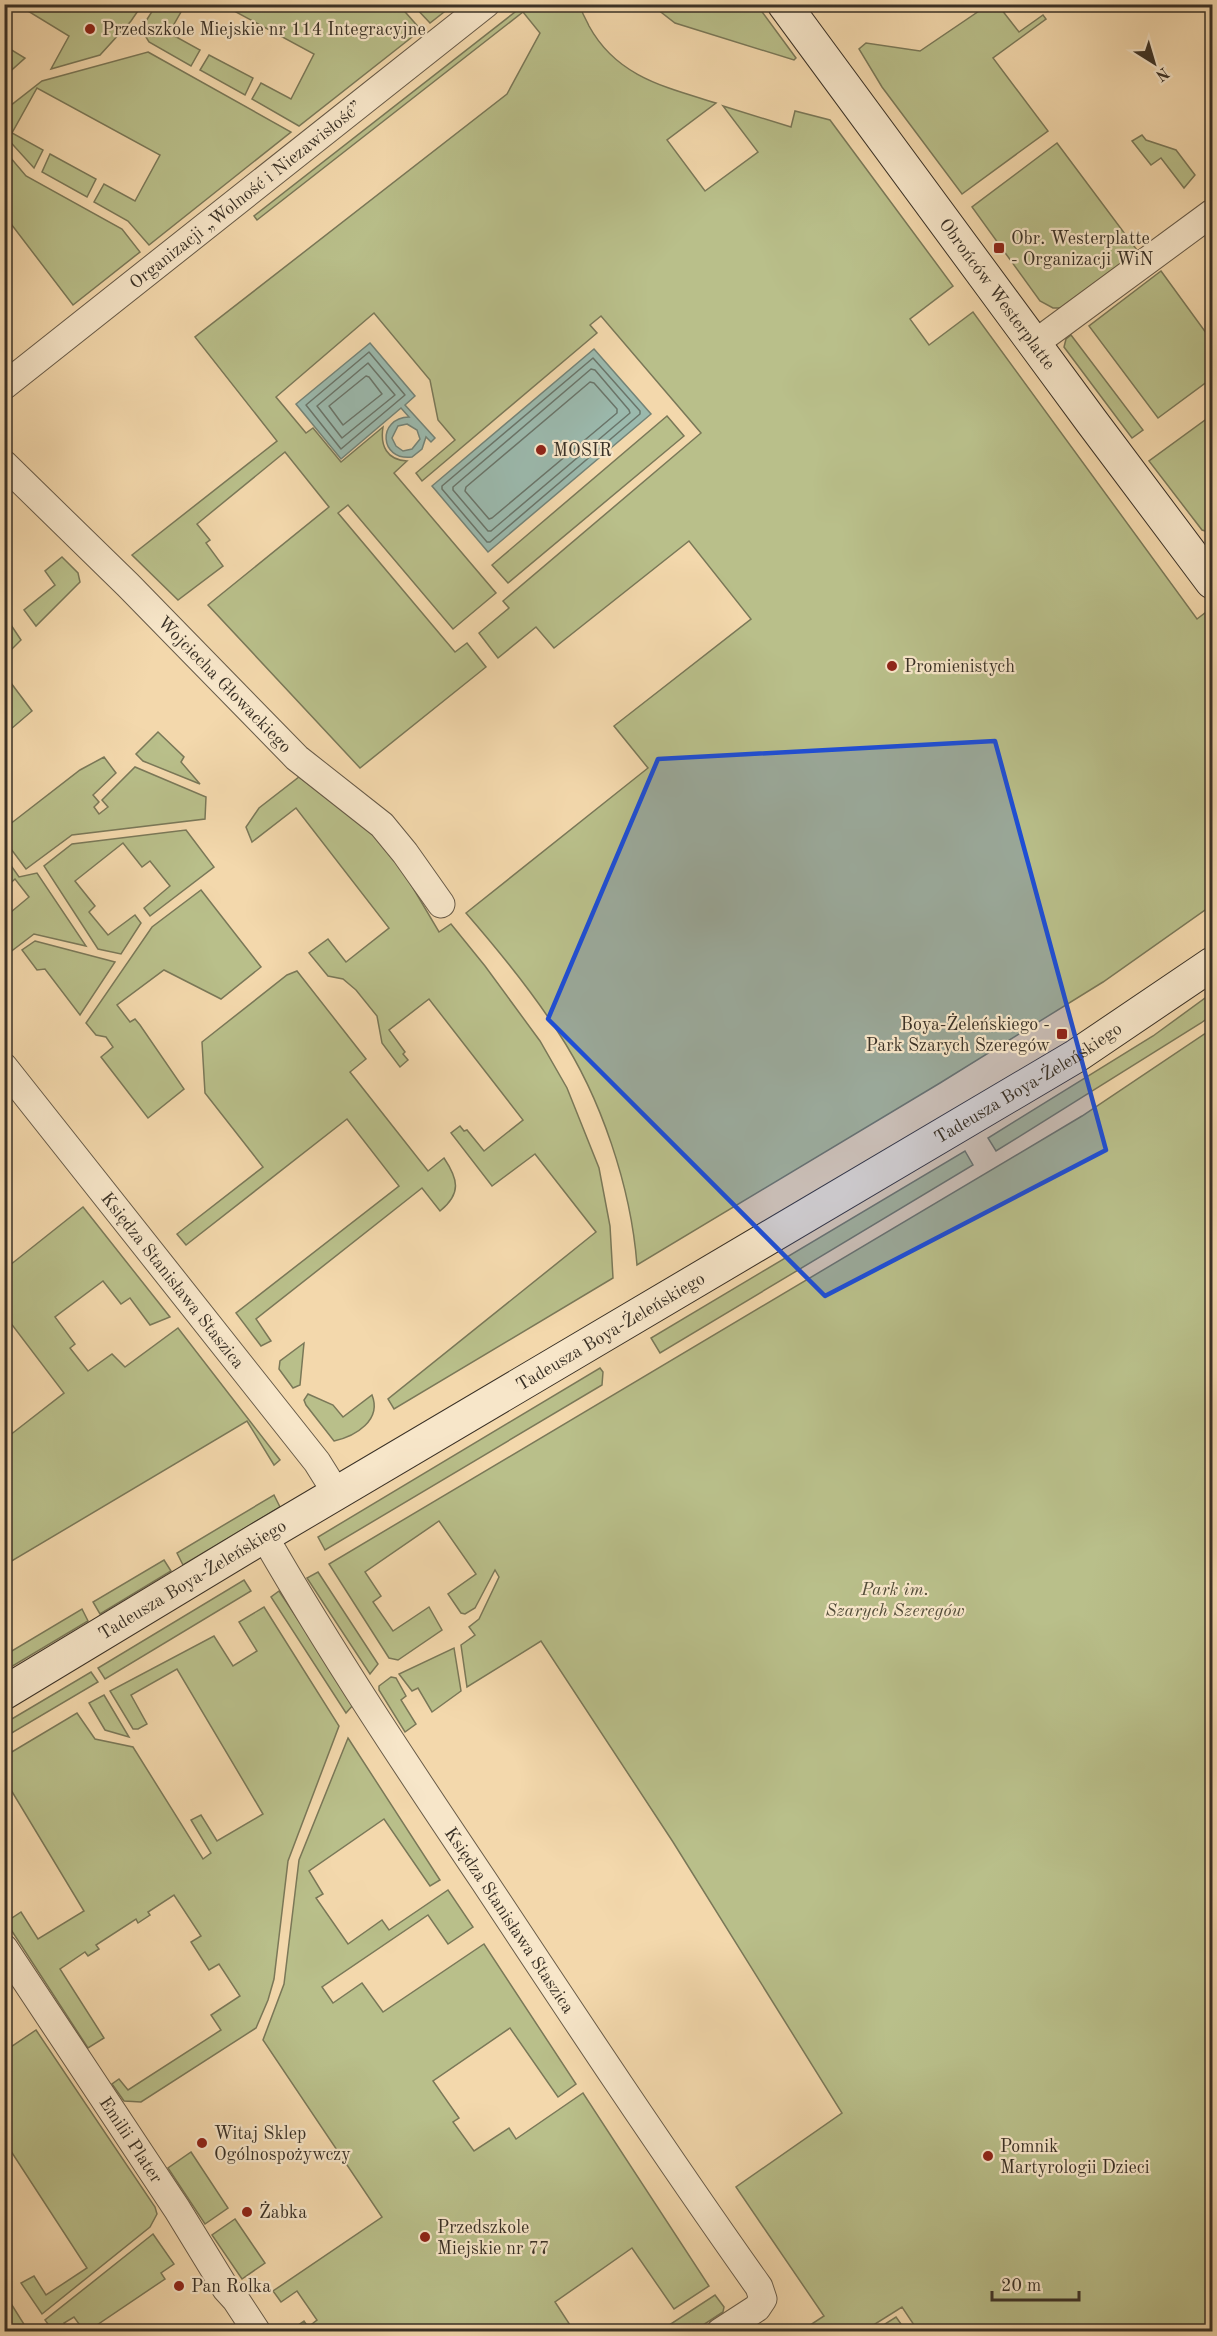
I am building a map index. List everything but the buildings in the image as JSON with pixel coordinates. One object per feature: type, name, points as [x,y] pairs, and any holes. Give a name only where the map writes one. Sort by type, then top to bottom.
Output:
[{"type":"street","name":"Organizacji „Wolność i Niezawisłość”","points":[[4,386],[486,4]]},
{"type":"street","name":"Obrońców Westerplatte","points":[[784,4],[1212,582]]},
{"type":"street","points":[[1034,344],[1212,213]]},
{"type":"street","name":"Wojciecha Głowackiego","points":[[4,464],[128,585],[297,758],[382,825],[441,904]]},
{"type":"street","name":"Tadeusza Boya-Żeleńskiego","points":[[4,1693],[264,1536],[1076,1056],[1212,964]]},
{"type":"street","name":"Księdza Stanisława Staszica","points":[[4,1067],[317,1462],[337,1494]]},
{"type":"street","name":"Księdza Stanisława Staszica","points":[[264,1536],[287,1577],[434,1807],[611,2073],[759,2287],[763,2299],[757,2308],[720,2331]]},
{"type":"street","name":"Emilii Plater","points":[[4,1948],[177,2209],[226,2289],[257,2331]]},
{"type":"highlighted area","points":[[995,741],[1106,1150],[825,1296],[548,1019],[658,759]]},
{"type":"green space","name":"Przedszkole Miejskie nr 114 Integracyjne","points":[[142,4],[131,21],[100,55],[51,69],[69,36],[18,5]]},
{"type":"green space","points":[[156,5],[185,5],[169,33],[200,50],[191,66],[149,42],[141,29]]},
{"type":"green space","points":[[223,5],[399,5],[421,30],[299,126],[252,99],[261,83],[291,99],[314,54]]},
{"type":"green space","points":[[413,5],[453,5],[430,23]]},
{"type":"green space","points":[[524,5],[580,5],[582,13],[600,43],[628,69],[661,85],[716,103],[667,140],[705,191],[758,152],[723,106],[791,127],[795,111],[830,120],[953,286],[910,319],[929,345],[973,312],[1197,619],[1210,609],[1212,612],[1212,905],[1103,982],[637,1265],[634,1235],[621,1174],[588,1085],[558,1032],[537,1001],[466,913],[648,768],[614,726],[751,619],[689,541],[554,648],[536,627],[498,658],[479,633],[509,608],[503,601],[701,433],[601,316],[590,325],[597,333],[422,481],[416,473],[455,440],[438,420],[430,380],[374,313],[276,397],[306,433],[313,428],[341,462],[383,427],[382,434],[386,451],[394,458],[407,461],[394,473],[496,593],[453,629],[348,505],[338,513],[455,652],[467,643],[486,667],[360,768],[208,605],[329,507],[285,452],[197,524],[210,540],[206,543],[223,566],[178,600],[132,555],[277,441],[195,337],[507,94],[540,33],[523,12],[257,220],[254,216]]},
{"type":"green space","points":[[655,5],[757,5],[796,58],[794,60],[675,23]]},
{"type":"green space","points":[[988,5],[998,5],[1019,32],[1043,15],[1046,19],[993,58],[1048,131],[962,194],[882,87],[859,49],[866,43],[920,51]]},
{"type":"green space","points":[[5,46],[25,58],[5,76]]},
{"type":"green space","points":[[148,52],[291,132],[149,245],[128,221],[94,202],[104,184],[135,201],[160,155],[37,88],[12,133],[43,150],[34,168],[4,135],[5,110],[42,81]]},
{"type":"green space","points":[[209,55],[253,78],[245,95],[200,70]]},
{"type":"green space","points":[[1142,135],[1146,140],[1176,150],[1195,175],[1184,188],[1161,158],[1151,165],[1132,141]]},
{"type":"green space","points":[[1057,143],[1140,254],[1065,308],[1053,308],[1040,301],[972,207]]},
{"type":"green space","points":[[4,150],[26,176],[122,229],[140,252],[73,305],[5,216]]},
{"type":"green space","points":[[50,154],[96,179],[87,197],[42,172]]},
{"type":"green space","points":[[1161,271],[1212,341],[1212,378],[1158,418],[1089,326]]},
{"type":"green space","points":[[1071,335],[1143,430],[1132,438],[1064,347],[1066,339]]},
{"type":"green space","points":[[1212,415],[1212,533],[1202,530],[1149,461]]},
{"type":"green space","points":[[667,416],[684,436],[508,583],[492,565]]},
{"type":"green space","points":[[62,557],[78,573],[80,582],[36,626],[24,610],[55,585],[45,571]]},
{"type":"green space","points":[[9,622],[21,640],[5,656],[5,625]]},
{"type":"green space","points":[[5,675],[32,711],[11,729],[8,725],[5,727]]},
{"type":"green space","points":[[158,732],[184,757],[181,762],[200,784],[143,761],[136,754]]},
{"type":"green space","points":[[104,757],[116,773],[93,795],[99,802],[94,807],[99,814],[108,807],[102,800],[135,767],[206,797],[205,819],[72,835],[26,869],[5,841],[5,828],[80,770]]},
{"type":"green space","points":[[299,777],[390,849],[439,932],[451,924],[540,1041],[567,1088],[599,1168],[610,1226],[613,1278],[394,1409],[388,1399],[596,1232],[535,1154],[492,1186],[451,1133],[460,1126],[464,1131],[467,1130],[484,1151],[523,1120],[429,999],[389,1030],[408,1060],[400,1067],[382,1043],[377,1016],[356,990],[343,979],[328,976],[309,953],[328,939],[346,962],[389,928],[296,808],[252,842],[246,827],[259,808]]},
{"type":"green space","points":[[186,830],[214,867],[150,916],[144,908],[170,886],[150,861],[142,867],[123,843],[75,881],[95,906],[89,912],[108,935],[135,915],[141,923],[121,954],[98,949],[44,866],[72,844]]},
{"type":"green space","points":[[5,857],[19,877],[37,873],[86,946],[34,934],[5,956],[5,917],[29,897],[15,879],[5,888]]},
{"type":"green space","points":[[201,890],[261,967],[221,999],[164,970],[117,1005],[130,1022],[135,1019],[140,1025],[184,1089],[148,1118],[101,1057],[113,1047],[106,1037],[96,1035],[86,1023],[152,927]]},
{"type":"green space","points":[[35,941],[115,962],[80,1015],[45,969],[37,970],[22,950]]},
{"type":"green space","points":[[297,971],[366,1059],[350,1072],[428,1171],[444,1158],[455,1179],[456,1186],[452,1198],[440,1211],[422,1188],[256,1319],[271,1341],[261,1346],[236,1313],[399,1186],[347,1119],[186,1245],[177,1234],[263,1167],[205,1093],[202,1042],[287,975]]},
{"type":"green space","points":[[1212,993],[1212,1015],[996,1151],[988,1138],[1153,1036]]},
{"type":"green space","name":"Park im. Szarych Szeregów","points":[[1212,1029],[1212,2331],[918,2331],[902,2307],[864,2331],[801,2331],[824,2316],[736,2187],[842,2113],[673,1842],[541,1641],[467,1687],[461,1645],[475,1635],[469,1627],[479,1619],[499,1577],[495,1570],[475,1608],[465,1614],[461,1613],[448,1594],[476,1574],[439,1521],[365,1572],[381,1596],[373,1602],[393,1631],[429,1607],[442,1630],[398,1660],[389,1658],[329,1564],[1082,1116]]},
{"type":"green space","points":[[965,1151],[973,1165],[660,1353],[651,1338]]},
{"type":"green space","points":[[83,1207],[170,1317],[150,1325],[130,1298],[121,1304],[103,1281],[55,1317],[75,1344],[70,1348],[88,1371],[112,1354],[125,1367],[178,1328],[280,1460],[274,1465],[247,1421],[5,1565],[5,1439],[64,1393],[10,1322],[5,1326],[5,1269]]},
{"type":"green space","points":[[304,1343],[300,1385],[293,1388],[279,1369],[280,1361]]},
{"type":"green space","points":[[600,1368],[603,1372],[602,1385],[325,1550],[318,1537]]},
{"type":"green space","points":[[308,1394],[333,1405],[343,1417],[372,1395],[373,1412],[365,1426],[351,1435],[334,1441],[306,1405],[304,1400]]},
{"type":"green space","points":[[274,1495],[280,1507],[183,1565],[177,1553]]},
{"type":"green space","points":[[164,1560],[171,1571],[100,1614],[93,1602]]},
{"type":"green space","points":[[318,1572],[378,1664],[370,1674],[307,1578]]},
{"type":"green space","points":[[244,1580],[251,1591],[105,1679],[98,1668]]},
{"type":"green space","points":[[279,1591],[354,1704],[346,1713],[271,1597]]},
{"type":"green space","points":[[264,1607],[339,1726],[288,1861],[274,1979],[256,2028],[141,2102],[124,2101],[112,2084],[119,2079],[128,2090],[221,2030],[211,2015],[240,1996],[219,1964],[209,1970],[191,1942],[201,1936],[174,1895],[148,1912],[150,1915],[138,1923],[136,1919],[96,1945],[99,1949],[88,1956],[85,1952],[60,1969],[104,2038],[88,2048],[6,1922],[21,1912],[38,1939],[84,1911],[5,1780],[5,1756],[77,1713],[95,1739],[133,1747],[203,1859],[211,1853],[191,1820],[201,1815],[217,1841],[263,1814],[177,1669],[131,1695],[147,1724],[138,1729],[133,1729],[110,1691],[214,1636],[233,1666],[257,1651],[239,1622]]},
{"type":"green space","points":[[82,1609],[88,1621],[11,1667],[5,1655]]},
{"type":"green space","points":[[454,1648],[461,1691],[432,1712],[418,1688],[412,1691],[399,1674]]},
{"type":"green space","points":[[91,1672],[98,1682],[5,1737],[5,1723]]},
{"type":"green space","points":[[391,1677],[396,1678],[406,1696],[401,1700],[416,1724],[405,1732],[379,1690],[379,1686]]},
{"type":"green space","points":[[104,1695],[129,1737],[105,1730],[89,1703]]},
{"type":"green space","points":[[348,1738],[440,1880],[430,1886],[384,1819],[309,1871],[323,1894],[316,1898],[348,1944],[382,1920],[389,1930],[448,1890],[473,1927],[448,1944],[428,1915],[322,1987],[333,2003],[362,1983],[383,2012],[484,1944],[576,2084],[558,2097],[510,2028],[433,2081],[459,2118],[453,2122],[474,2151],[509,2128],[516,2139],[583,2093],[709,2286],[674,2309],[632,2248],[555,2302],[570,2325],[565,2328],[567,2331],[296,2331],[297,2326],[304,2321],[308,2327],[317,2320],[297,2291],[281,2302],[273,2291],[382,2217],[263,2040],[284,1984],[299,1860]]},
{"type":"green space","points":[[36,2030],[155,2207],[157,2214],[150,2227],[42,2314],[21,2283],[34,2276],[46,2295],[87,2268],[5,2142],[5,2051]]},
{"type":"green space","points":[[191,2152],[228,2208],[205,2224],[168,2168]]},
{"type":"green space","points":[[235,2219],[265,2263],[242,2279],[212,2235]]},
{"type":"green space","points":[[153,2234],[174,2264],[161,2273],[165,2279],[88,2331],[84,2331],[74,2317],[64,2323],[68,2330],[53,2331],[45,2320]]},
{"type":"green space","points":[[5,2294],[27,2329],[26,2331],[5,2331]]},
{"type":"green space","points":[[715,2295],[724,2307],[723,2312],[694,2331],[660,2331]]},
{"type":"green space","points":[[896,2317],[906,2331],[874,2331]]},
{"type":"water","points":[[370,343],[415,396],[405,405],[435,438],[431,442],[426,437],[422,449],[412,457],[393,453],[386,439],[387,431],[391,424],[409,417],[401,408],[341,459],[296,404]],"holes":[[[407,424],[417,430],[420,439],[412,449],[403,451],[396,446],[392,438],[398,426]]]},
{"type":"water","name":"MOSIR","points":[[594,349],[651,414],[488,552],[432,486]]},
{"type":"place","name":"Przedszkole Miejskie nr 114 Integracyjne","points":[[90,29]]},
{"type":"place","name":"Obr. Westerplatte - Organizacji WiN","points":[[999,248]]},
{"type":"place","name":"MOSIR","points":[[541,450]]},
{"type":"place","name":"Promienistych","points":[[892,666]]},
{"type":"place","name":"Boya-Żeleńskiego - Park Szarych Szeregów","points":[[1062,1034]]},
{"type":"place","name":"Witaj Sklep Ogólnospożywczy","points":[[202,2143]]},
{"type":"place","name":"Pomnik Martyrologii Dzieci","points":[[988,2156]]},
{"type":"place","name":"Żabka","points":[[247,2212]]},
{"type":"place","name":"Przedszkole Miejskie nr 77","points":[[425,2237]]},
{"type":"place","name":"Pan Rolka","points":[[179,2286]]}]
